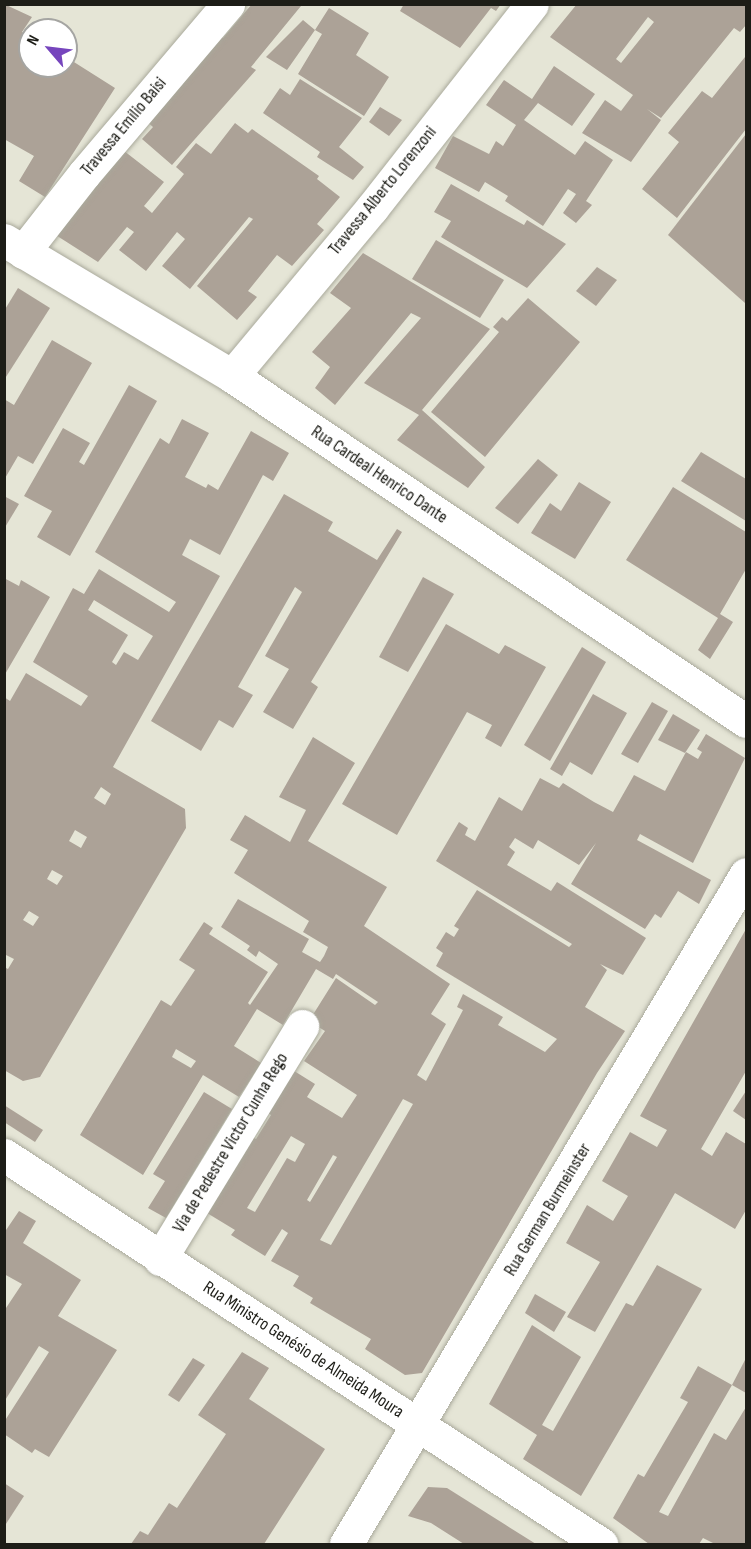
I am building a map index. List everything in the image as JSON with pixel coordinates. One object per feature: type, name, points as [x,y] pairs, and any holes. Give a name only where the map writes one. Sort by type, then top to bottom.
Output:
[{"type":"street","name":"Travessa Emílio Baisi","points":[[14,246],[84,174],[228,4]]},
{"type":"street","name":"Travessa Alberto Lorenzoni","points":[[232,376],[372,208],[532,4]]},
{"type":"street","name":"Rua Cardeal Henrico Dante","points":[[14,246],[232,376],[747,721]]},
{"type":"street","name":"Rua German Burmeinster","points":[[346,1545],[420,1425],[747,874]]},
{"type":"street","name":"Via de Pedestre Victor Cunha Rego","points":[[160,1259],[302,1026]]},
{"type":"street","name":"Rua Ministro Genésio de Almeida Moura","points":[[7,1162],[420,1425],[601,1545]]},
{"type":"building","points":[[4,4],[32,17],[18,18],[18,78],[78,78],[78,65],[115,88],[45,197],[19,181],[34,156],[4,139]]},
{"type":"building","points":[[252,4],[301,6],[251,67],[256,70],[172,165],[142,139],[153,127],[143,118],[214,31],[223,38]]},
{"type":"building","points":[[404,4],[501,4],[496,11],[491,8],[460,48],[400,11]]},
{"type":"building","points":[[577,4],[746,4],[746,25],[740,32],[734,28],[661,118],[647,109],[661,120],[631,162],[582,133],[605,100],[621,111],[633,95],[550,37]],"holes":[[[648,17],[654,22],[621,63],[616,59]]]},
{"type":"building","points":[[329,8],[369,33],[356,55],[389,77],[364,116],[298,74],[322,34],[315,30]]},
{"type":"building","points":[[303,20],[315,30],[287,70],[266,57]]},
{"type":"building","points":[[745,57],[746,129],[677,218],[642,189],[679,142],[668,133],[702,91],[712,98]]},
{"type":"building","points":[[554,66],[595,94],[572,126],[538,103],[524,120],[575,155],[585,141],[613,160],[586,201],[592,205],[576,223],[563,213],[576,194],[568,189],[543,226],[505,201],[508,196],[485,182],[479,192],[435,168],[453,136],[489,154],[496,141],[503,146],[516,125],[486,105],[504,80],[532,99]]},
{"type":"building","points":[[300,79],[362,118],[339,147],[364,167],[353,180],[317,157],[320,152],[263,113],[280,88],[290,95]]},
{"type":"building","points":[[380,107],[402,120],[389,136],[369,122]]},
{"type":"building","points":[[235,123],[248,133],[252,129],[319,176],[317,179],[340,197],[317,224],[324,230],[292,266],[277,255],[248,291],[257,297],[237,320],[197,286],[253,219],[249,217],[190,289],[162,266],[185,239],[177,232],[146,271],[119,250],[134,232],[127,227],[98,262],[51,232],[119,147],[164,182],[144,206],[152,213],[184,174],[176,167],[196,143],[211,154]]},
{"type":"building","points":[[746,134],[746,301],[745,303],[668,235]]},
{"type":"building","points":[[451,184],[524,225],[527,220],[566,244],[527,288],[441,237],[451,221],[434,212]]},
{"type":"building","points":[[436,240],[504,280],[480,318],[412,279]]},
{"type":"building","points":[[363,253],[490,329],[422,410],[485,467],[468,488],[397,440],[419,415],[364,383],[421,318],[411,313],[335,405],[315,388],[330,367],[312,352],[351,308],[330,293]]},
{"type":"building","points":[[597,267],[617,280],[596,306],[576,291]]},
{"type":"building","points":[[18,288],[50,308],[4,380],[4,311]]},
{"type":"building","points":[[528,298],[580,342],[485,457],[431,412],[499,332],[493,327],[502,317],[507,321]]},
{"type":"building","points":[[52,340],[92,363],[33,464],[18,456],[4,480],[4,399],[14,405]]},
{"type":"building","points":[[129,385],[157,401],[70,556],[37,537],[52,511],[24,496],[63,428],[90,443],[79,462],[84,465]]},
{"type":"building","points":[[182,419],[209,433],[185,477],[206,488],[208,484],[218,490],[251,431],[289,453],[273,481],[263,475],[220,555],[190,539],[182,555],[220,576],[113,767],[185,809],[186,828],[40,1077],[23,1081],[4,1070],[4,967],[8,969],[14,959],[4,954],[4,697],[10,701],[26,673],[81,706],[88,696],[33,662],[73,588],[84,594],[99,569],[169,612],[176,602],[95,552],[160,438],[169,444]],"holes":[[[94,600],[153,636],[138,660],[124,652],[116,665],[112,662],[128,635],[88,610]],[[101,787],[111,794],[105,805],[94,798]],[[75,830],[87,837],[81,848],[69,841]],[[52,870],[63,876],[57,885],[47,879]],[[29,911],[39,917],[33,926],[23,920]]]},
{"type":"building","points":[[701,452],[746,479],[746,521],[681,481]]},
{"type":"building","points":[[538,459],[558,475],[518,524],[495,508]]},
{"type":"building","points":[[579,482],[611,502],[575,559],[531,533],[550,503],[561,511]]},
{"type":"building","points":[[673,487],[746,532],[746,569],[720,614],[733,622],[710,659],[698,650],[718,618],[626,560]]},
{"type":"building","points":[[284,494],[333,522],[328,531],[377,560],[397,529],[402,532],[311,682],[318,687],[293,729],[263,712],[289,669],[265,656],[302,592],[295,587],[238,687],[253,695],[233,728],[219,720],[201,751],[151,721]]},
{"type":"building","points":[[4,496],[19,504],[4,529]]},
{"type":"building","points":[[423,577],[454,594],[408,672],[379,657]]},
{"type":"building","points":[[4,578],[19,586],[21,580],[50,597],[4,676]]},
{"type":"building","points":[[446,624],[499,654],[505,645],[546,667],[501,747],[485,738],[492,725],[467,712],[397,835],[342,804]]},
{"type":"building","points":[[582,647],[606,662],[550,761],[524,745]]},
{"type":"building","points":[[593,694],[627,713],[592,775],[570,762],[562,776],[550,769]]},
{"type":"building","points":[[652,702],[668,711],[638,763],[621,754]]},
{"type":"building","points":[[673,714],[700,730],[685,753],[658,740]]},
{"type":"building","points":[[706,734],[745,758],[693,863],[640,834],[637,840],[711,880],[699,904],[678,891],[661,918],[655,914],[645,929],[571,884],[596,843],[579,865],[538,840],[533,849],[515,838],[509,847],[515,852],[507,865],[551,891],[557,882],[646,938],[623,975],[600,964],[607,970],[585,1007],[625,1031],[597,1073],[422,1373],[405,1375],[365,1349],[371,1339],[310,1303],[313,1298],[293,1286],[299,1276],[271,1261],[288,1233],[282,1229],[265,1256],[231,1235],[235,1230],[207,1213],[252,1137],[256,1139],[271,1115],[261,1108],[283,1064],[315,1084],[307,1097],[342,1118],[357,1095],[304,1061],[325,1031],[309,1021],[336,978],[375,1005],[378,1002],[336,974],[333,979],[316,969],[283,1025],[257,1009],[234,1046],[261,1063],[239,1097],[203,1075],[143,1175],[80,1135],[161,1000],[171,1006],[195,970],[179,960],[204,922],[213,928],[209,934],[268,972],[248,1003],[250,1005],[278,964],[259,951],[256,957],[247,950],[250,946],[221,927],[238,899],[309,939],[302,952],[320,962],[324,956],[328,947],[303,932],[309,921],[234,873],[248,850],[230,840],[245,815],[290,842],[306,810],[279,797],[313,737],[355,763],[308,841],[387,887],[364,926],[450,984],[431,1014],[446,1024],[417,1075],[426,1081],[463,1010],[457,1007],[463,994],[503,1017],[498,1025],[545,1052],[557,1039],[436,966],[443,953],[436,948],[446,932],[454,937],[459,929],[454,926],[477,890],[569,947],[572,944],[436,861],[459,822],[468,828],[465,835],[475,841],[499,797],[522,811],[540,778],[559,788],[563,783],[613,812],[634,775],[665,791],[686,752],[698,759],[702,752],[697,749]],"holes":[[[176,1049],[196,1061],[191,1068],[172,1057]],[[403,1099],[413,1104],[331,1245],[320,1240]],[[291,1136],[305,1144],[295,1162],[287,1158],[255,1212],[247,1208]],[[333,1155],[337,1157],[310,1202],[307,1200]]]},
{"type":"building","points":[[746,929],[746,1071],[701,1149],[712,1156],[726,1132],[746,1144],[746,1210],[735,1229],[675,1193],[595,1332],[567,1317],[600,1262],[566,1243],[587,1205],[613,1221],[628,1196],[602,1181],[630,1132],[657,1147],[667,1130],[640,1116]]},
{"type":"building","points":[[746,1091],[746,1120],[733,1111]]},
{"type":"building","points":[[204,1092],[232,1109],[166,1218],[148,1208],[165,1181],[153,1174]]},
{"type":"building","points":[[4,1105],[43,1130],[35,1142],[4,1122]]},
{"type":"building","points":[[19,1211],[36,1221],[23,1243],[81,1280],[58,1316],[117,1350],[49,1457],[35,1449],[32,1453],[4,1434],[4,1422],[49,1352],[39,1346],[4,1402],[4,1311],[22,1284],[4,1274],[4,1233]]},
{"type":"building","points":[[657,1265],[702,1289],[581,1496],[523,1459],[537,1435],[489,1404],[532,1325],[581,1357],[542,1425],[553,1431],[626,1303],[633,1306]]},
{"type":"building","points":[[535,1294],[566,1312],[554,1332],[525,1313]]},
{"type":"building","points":[[242,1352],[269,1368],[249,1399],[325,1449],[264,1544],[131,1544],[140,1531],[148,1535],[169,1503],[177,1508],[226,1434],[198,1415]]},
{"type":"building","points":[[193,1358],[205,1365],[179,1402],[168,1395]]},
{"type":"building","points":[[746,1358],[746,1393],[732,1385]]},
{"type":"building","points":[[698,1366],[732,1385],[659,1512],[668,1516],[714,1433],[726,1440],[746,1407],[746,1544],[715,1544],[703,1538],[699,1544],[649,1544],[613,1518],[638,1474],[644,1477],[688,1402],[680,1398]]},
{"type":"building","points":[[4,1483],[24,1496],[4,1527]]},
{"type":"building","points":[[428,1487],[447,1488],[536,1544],[464,1544],[431,1523],[408,1516]]}]
